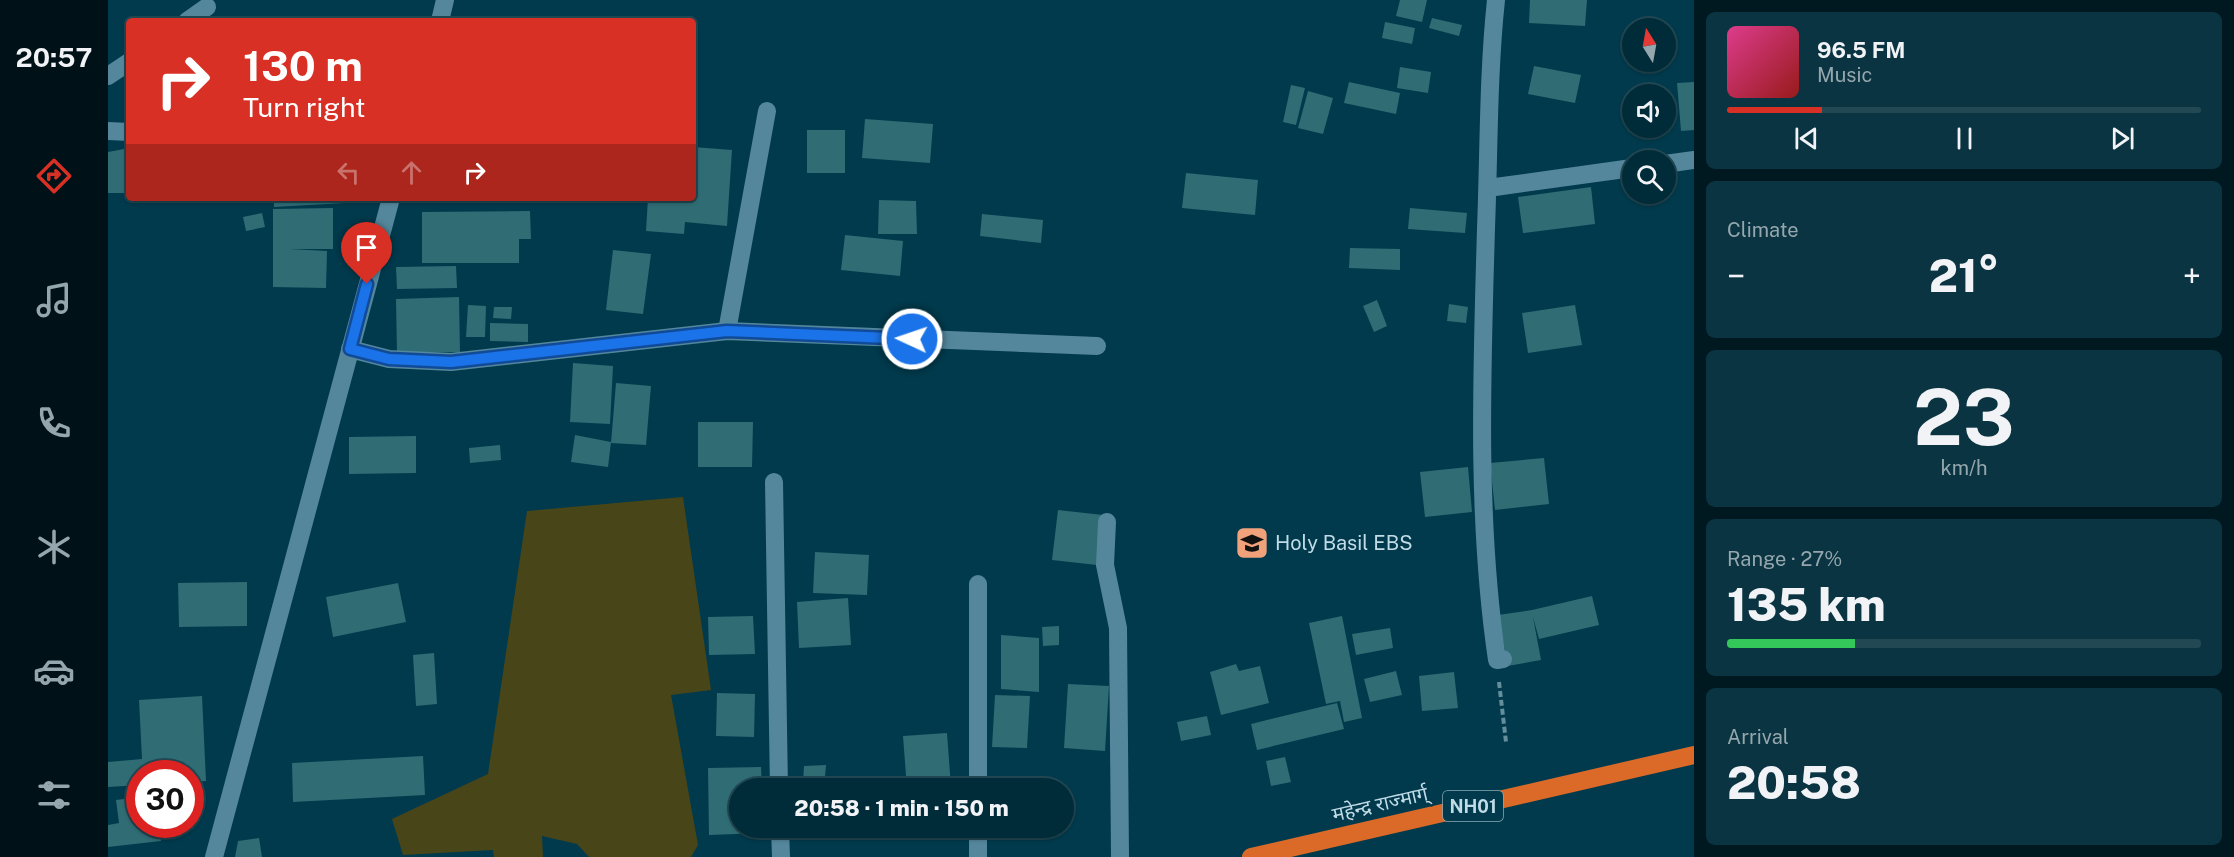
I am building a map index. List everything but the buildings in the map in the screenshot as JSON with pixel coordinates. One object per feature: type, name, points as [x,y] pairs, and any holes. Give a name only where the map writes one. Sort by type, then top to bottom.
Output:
[{"type":"highway","name":"महेन्द्र राज्मार्ग्","points":[[1251,857],[1694,755]]},
{"type":"street","points":[[441,18],[445,0]]},
{"type":"street","points":[[1496,0],[1488,188],[1481,456],[1491,624],[1500,660]]},
{"type":"street","points":[[191,18],[207,7]]},
{"type":"street","points":[[108,76],[126,64]]},
{"type":"street","points":[[727,331],[767,111]]},
{"type":"street","points":[[108,131],[126,132]]},
{"type":"street","points":[[1676,162],[1694,160]]},
{"type":"street","points":[[1488,188],[1622,169]]},
{"type":"street","points":[[214,857],[390,201]]},
{"type":"street","points":[[350,349],[389,359],[451,362],[727,331],[1097,346]]},
{"type":"street","points":[[774,482],[779,778]]},
{"type":"street","points":[[1107,522],[1105,564],[1118,628],[1120,857]]},
{"type":"street","points":[[978,584],[978,778]]},
{"type":"street","points":[[780,838],[781,857]]},
{"type":"street","points":[[978,838],[978,857]]},
{"type":"path","points":[[1500,660],[1506,742]]},
{"type":"shaded area","points":[[683,497],[711,690],[671,695],[698,845],[691,857],[589,857],[577,844],[542,836],[543,857],[494,857],[493,850],[403,855],[392,819],[488,774],[527,511]]},
{"type":"place","name":"Holy Basil EBS","points":[[1252,543]]},
{"type":"route","points":[[367,284],[350,349],[389,359],[451,362],[727,331],[912,339]]}]
